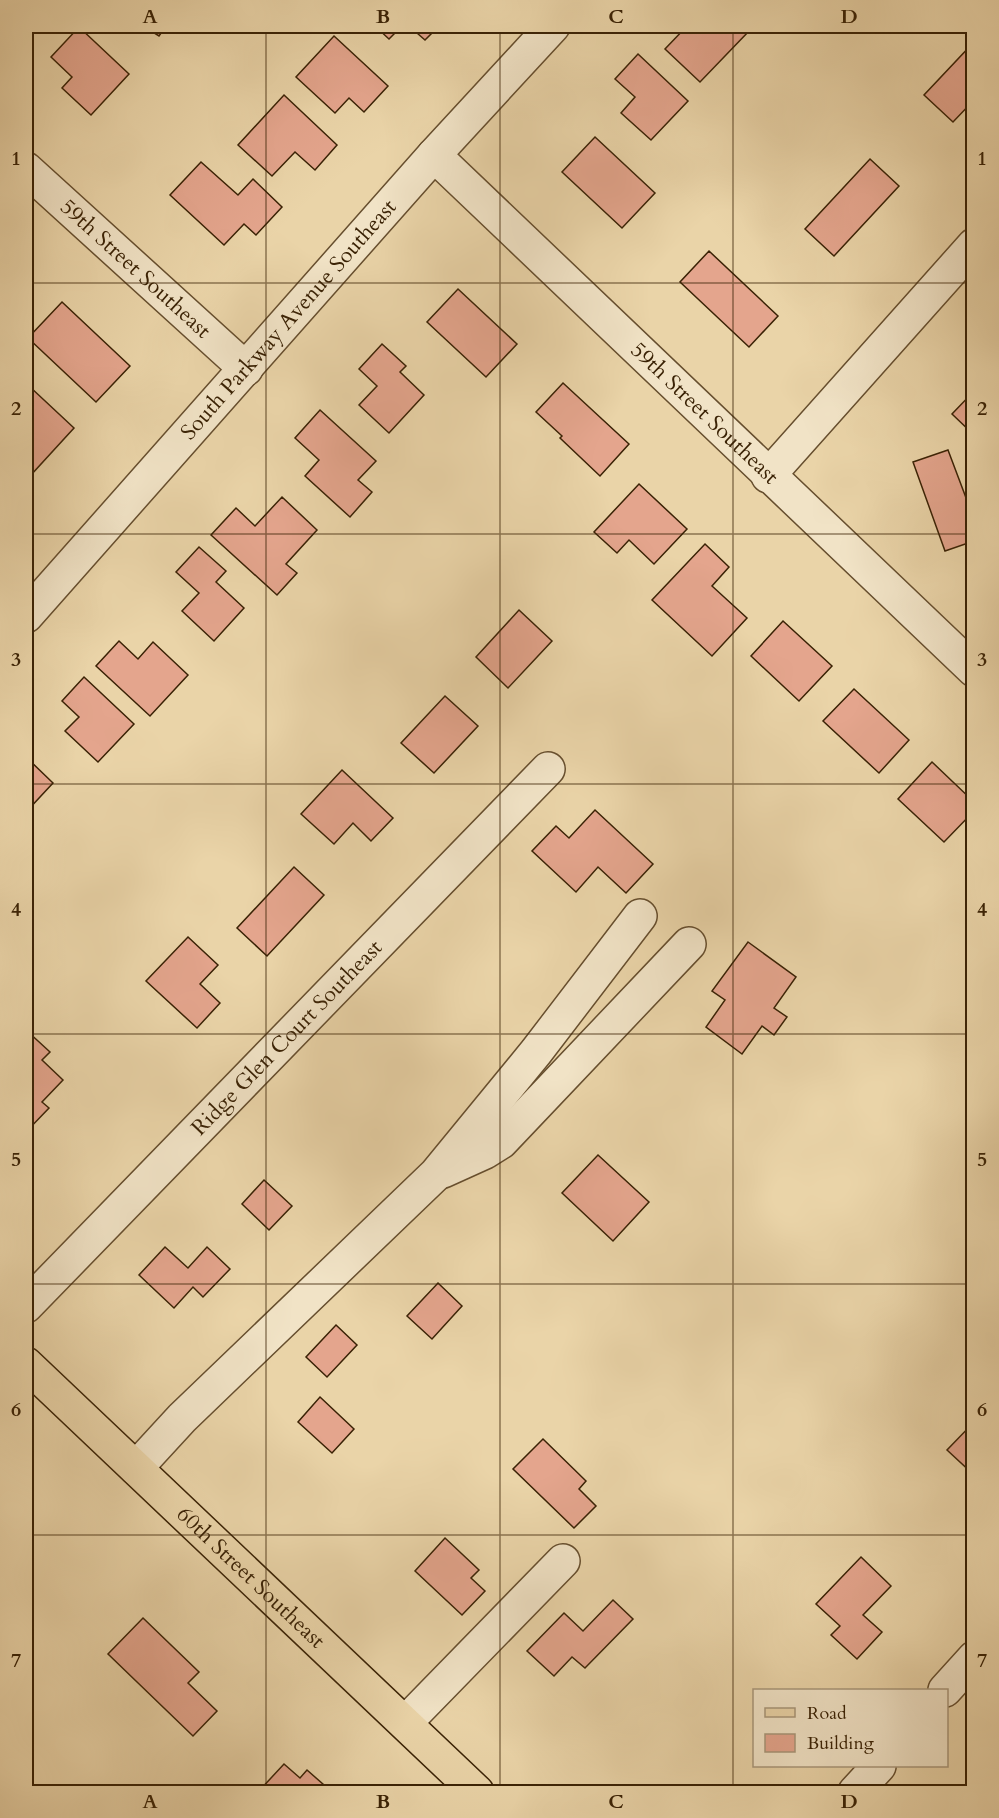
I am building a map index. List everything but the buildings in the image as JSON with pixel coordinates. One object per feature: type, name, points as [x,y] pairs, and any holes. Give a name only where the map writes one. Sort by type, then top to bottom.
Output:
[{"type":"main road","name":"60th Street Southeast","points":[[26,1364],[477,1792]]},
{"type":"street","name":"South Parkway Avenue Southeast","points":[[26,616],[434,155],[553,26]]},
{"type":"street","name":"59th Street Southeast","points":[[434,155],[974,670]]},
{"type":"street","name":"59th Street Southeast","points":[[26,169],[246,369]]},
{"type":"street","points":[[768,476],[974,245]]},
{"type":"street","name":"Ridge Glen Court Southeast","points":[[26,1306],[548,769]]},
{"type":"street","points":[[135,1468],[182,1418],[436,1174],[536,1052],[640,916]]},
{"type":"street","points":[[436,1174],[485,1152],[501,1142],[689,944]]},
{"type":"street","points":[[405,1724],[563,1561]]},
{"type":"street","points":[[946,1689],[974,1658]]},
{"type":"street","points":[[855,1792],[878,1767]]}]
